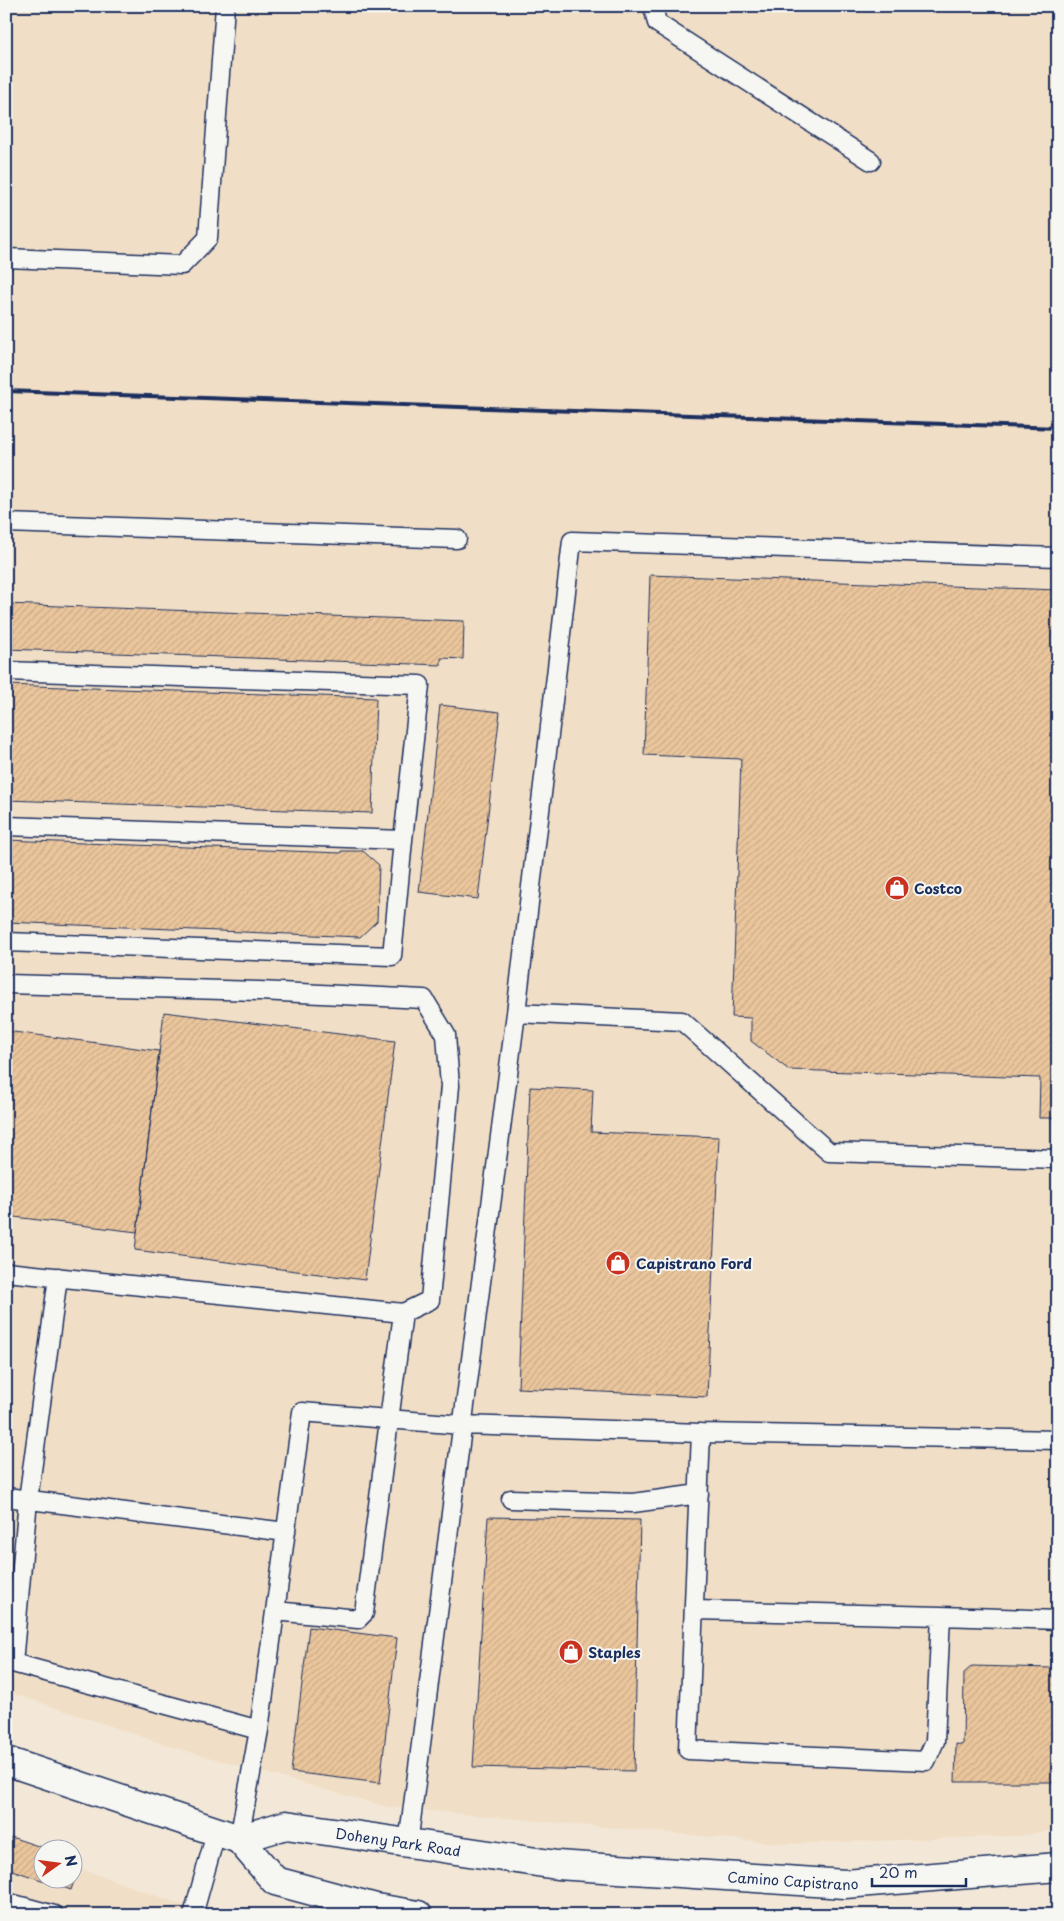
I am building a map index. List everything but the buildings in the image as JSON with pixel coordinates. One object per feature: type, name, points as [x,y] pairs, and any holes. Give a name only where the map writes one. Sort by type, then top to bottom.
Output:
[{"type":"main road","points":[[6,1761],[228,1836],[275,1881],[376,1908],[418,1915]]},
{"type":"main road","name":"Doheny Park Road","points":[[228,1836],[286,1825],[557,1865]]},
{"type":"main road","name":"Camino Capistrano","points":[[557,1865],[846,1884],[1058,1867]]},
{"type":"lane","points":[[6,258],[182,265],[208,238],[226,6]]},
{"type":"lane","points":[[653,6],[657,24],[872,161]]},
{"type":"lane","points":[[6,523],[457,539]]},
{"type":"lane","points":[[408,1844],[516,1013],[572,541],[1058,557]]},
{"type":"lane","points":[[6,671],[420,685],[392,956],[6,942]]},
{"type":"lane","points":[[6,826],[403,840]]},
{"type":"lane","points":[[6,984],[259,991],[424,999],[446,1035],[450,1086],[430,1300],[402,1313],[6,1272]]},
{"type":"lane","points":[[516,1013],[682,1021],[829,1152],[1058,1159]]},
{"type":"lane","points":[[58,1277],[28,1500],[13,1662],[259,1730]]},
{"type":"lane","points":[[275,1611],[358,1619],[364,1613],[402,1313]]},
{"type":"lane","points":[[193,1915],[228,1836],[259,1730],[302,1412],[462,1425],[701,1433],[1058,1440]]},
{"type":"lane","points":[[701,1433],[688,1750],[926,1761],[935,1740],[941,1616]]},
{"type":"lane","points":[[511,1499],[633,1503],[699,1494]]},
{"type":"lane","points":[[6,1497],[286,1532]]},
{"type":"lane","points":[[694,1610],[1058,1620]]},
{"type":"lane","points":[[6,1902],[54,1915]]},
{"type":"shaded area","points":[[6,6],[1058,6],[1058,1830],[1018,1836],[786,1844],[387,1807],[172,1747],[6,1691]]},
{"type":"shaded area","points":[[6,1842],[32,1851],[32,1888],[82,1888],[82,1869],[212,1915],[6,1915]]},
{"type":"railway","points":[[6,391],[1058,428]]},
{"type":"place","name":"Costco","points":[[897,888]]},
{"type":"place","name":"Capistrano Ford","points":[[618,1263]]},
{"type":"place","name":"Staples","points":[[571,1652]]}]
